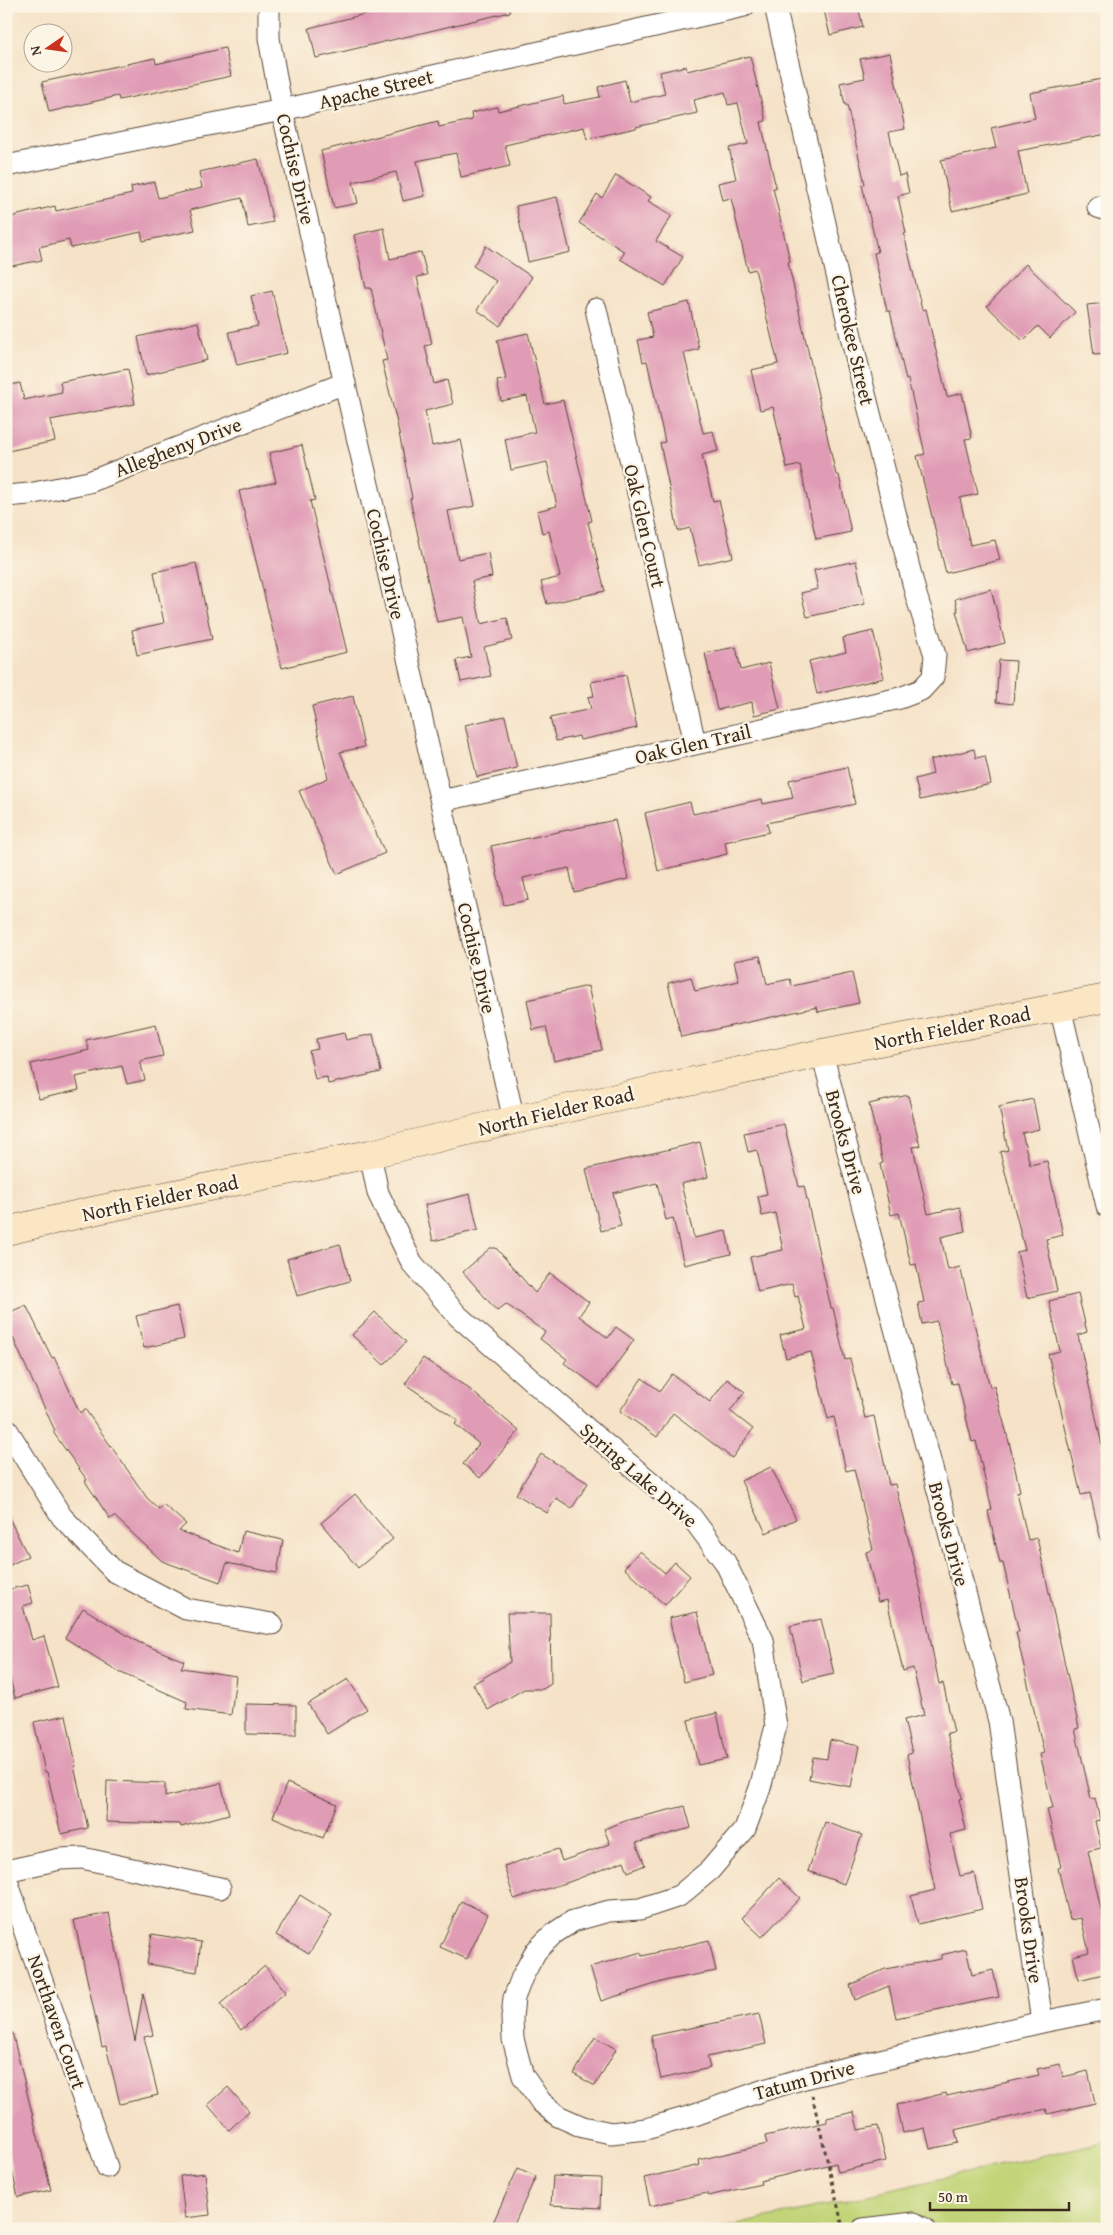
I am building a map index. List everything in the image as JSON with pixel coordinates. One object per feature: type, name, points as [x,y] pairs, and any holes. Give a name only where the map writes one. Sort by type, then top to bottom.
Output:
[{"type":"main road","name":"North Fielder Road","points":[[6,1232],[106,1208],[370,1154],[514,1120],[822,1053],[1107,998]]},
{"type":"street","name":"Cochise Drive","points":[[269,6],[269,38],[282,110],[514,1120]]},
{"type":"street","name":"Apache Street","points":[[6,166],[282,110],[744,6]]},
{"type":"street","name":"Cherokee Street","points":[[775,6],[857,362],[916,595],[935,654],[935,672]]},
{"type":"street","name":"Oak Glen Court","points":[[596,309],[695,743]]},
{"type":"street","name":"Allegheny Drive","points":[[6,496],[29,494],[89,482],[345,383]]},
{"type":"street","name":"Oak Glen Trail","points":[[441,801],[900,698],[921,690],[935,672]]},
{"type":"street","points":[[1060,1007],[1107,1206]]},
{"type":"street","name":"Brooks Drive","points":[[822,1053],[999,1722],[1042,2022]]},
{"type":"street","name":"Spring Lake Drive","points":[[370,1154],[378,1193],[412,1263],[458,1316],[586,1428],[690,1515],[726,1562],[763,1640],[776,1726],[760,1788],[745,1829],[710,1870],[678,1896],[640,1909],[609,1911],[573,1921],[553,1934],[536,1951],[514,1998],[512,2018],[513,2039],[523,2076]]},
{"type":"street","points":[[8,1434],[62,1517],[114,1571],[186,1609],[272,1624]]},
{"type":"street","points":[[6,1871],[60,1859],[82,1858],[220,1888]]},
{"type":"street","name":"Northaven Court","points":[[6,1878],[107,2167]]},
{"type":"street","name":"Tatum Drive","points":[[523,2076],[542,2102],[558,2116],[583,2128],[611,2133],[646,2129],[695,2115],[761,2090],[808,2077],[1042,2022],[1107,2009]]},
{"type":"street","points":[[863,2229],[914,2223],[925,2229]]},
{"type":"path","points":[[808,2077],[843,2229]]},
{"type":"green space","points":[[1107,2141],[1107,2229],[719,2229]]},
{"type":"building","points":[[397,6],[509,6],[510,12],[316,58],[309,28]]},
{"type":"building","points":[[823,6],[858,6],[863,27],[830,35]]},
{"type":"building","points":[[225,48],[231,76],[119,100],[118,96],[49,112],[42,82],[155,58],[156,64]]},
{"type":"building","points":[[890,53],[905,129],[889,132],[899,176],[905,174],[909,193],[898,196],[906,233],[904,234],[922,310],[926,309],[947,397],[962,393],[972,438],[965,439],[978,494],[960,498],[970,545],[995,540],[1000,560],[946,573],[917,456],[925,454],[890,311],[887,311],[874,253],[878,252],[862,185],[865,184],[847,105],[845,105],[840,83],[865,78],[860,59]]},
{"type":"building","points":[[750,56],[766,121],[761,122],[776,188],[773,188],[790,261],[788,262],[836,475],[839,475],[851,532],[816,539],[800,465],[787,468],[773,407],[760,410],[751,370],[778,364],[755,269],[748,271],[731,198],[722,200],[718,183],[736,179],[729,148],[748,144],[738,103],[728,105],[725,92],[694,100],[697,113],[636,128],[587,139],[584,127],[505,145],[510,166],[461,177],[456,153],[417,161],[425,196],[403,201],[396,172],[353,182],[358,203],[334,208],[321,151],[438,121],[439,127],[472,120],[471,113],[497,107],[498,111],[563,96],[564,104],[600,97],[598,87],[625,80],[630,102],[665,94],[660,72],[686,66],[687,71]]},
{"type":"building","points":[[1107,78],[1107,134],[1018,151],[1027,194],[952,211],[941,160],[996,148],[991,128],[1035,118],[1030,93]]},
{"type":"building","points":[[258,159],[273,222],[248,227],[242,198],[190,210],[195,230],[143,241],[141,232],[71,248],[69,240],[39,247],[42,260],[6,267],[6,218],[55,206],[56,211],[132,194],[131,187],[154,182],[158,198],[202,188],[199,172]]},
{"type":"building","points":[[616,175],[651,197],[648,201],[672,215],[656,241],[683,257],[665,286],[620,259],[625,252],[579,223],[597,194],[602,198]]},
{"type":"building","points":[[557,197],[570,252],[528,262],[516,206]]},
{"type":"building","points":[[384,228],[390,259],[421,252],[427,275],[417,277],[432,344],[425,346],[434,384],[447,380],[453,404],[425,411],[432,446],[461,440],[475,506],[448,511],[458,559],[488,553],[492,577],[472,581],[481,624],[507,618],[512,640],[484,647],[491,676],[461,682],[456,660],[471,657],[463,617],[437,622],[410,499],[412,498],[397,423],[382,361],[387,360],[371,288],[366,288],[354,235]]},
{"type":"building","points":[[486,246],[532,277],[500,326],[477,310],[496,281],[473,266]]},
{"type":"building","points":[[1026,264],[1075,312],[1050,338],[1038,326],[1023,341],[987,306]]},
{"type":"building","points":[[272,291],[287,353],[237,365],[229,332],[258,326],[251,296]]},
{"type":"building","points":[[689,302],[699,349],[684,353],[703,433],[713,431],[718,451],[702,455],[713,501],[719,500],[733,557],[699,565],[690,528],[678,531],[660,443],[665,442],[647,361],[643,362],[638,340],[653,337],[647,312]]},
{"type":"building","points":[[1107,303],[1107,354],[1094,355],[1087,305]]},
{"type":"building","points":[[198,322],[207,360],[146,375],[138,337]]},
{"type":"building","points":[[528,333],[545,404],[563,400],[592,521],[588,522],[605,591],[547,604],[541,582],[560,577],[549,531],[542,533],[537,511],[557,506],[547,462],[511,470],[505,439],[535,432],[527,396],[501,401],[497,381],[506,379],[497,340]]},
{"type":"building","points":[[128,369],[135,404],[50,420],[55,441],[8,451],[6,442],[6,386],[20,383],[24,400],[62,392],[60,382]]},
{"type":"building","points":[[302,445],[315,500],[310,501],[347,652],[282,668],[239,491],[276,482],[269,453]]},
{"type":"building","points":[[856,561],[865,604],[807,617],[801,593],[818,589],[814,570]]},
{"type":"building","points":[[196,563],[212,639],[137,655],[132,630],[164,623],[154,572]]},
{"type":"building","points":[[991,589],[1005,643],[968,653],[956,611],[958,611],[955,599]]},
{"type":"building","points":[[873,631],[884,678],[817,694],[809,661],[846,652],[843,638]]},
{"type":"building","points":[[736,647],[741,670],[769,663],[780,709],[754,715],[752,702],[717,710],[705,653]]},
{"type":"building","points":[[999,660],[1016,661],[1013,704],[996,702]]},
{"type":"building","points":[[626,675],[637,728],[580,740],[579,736],[556,741],[550,718],[591,709],[588,697],[594,696],[591,682]]},
{"type":"building","points":[[353,696],[364,747],[340,752],[385,853],[337,874],[299,791],[328,778],[312,706]]},
{"type":"building","points":[[505,716],[517,768],[477,777],[465,725]]},
{"type":"building","points":[[974,749],[976,758],[985,756],[991,784],[920,800],[915,779],[933,774],[930,760]]},
{"type":"building","points":[[847,767],[855,804],[767,823],[769,832],[725,842],[727,854],[658,871],[645,813],[690,802],[693,814],[762,799],[763,804],[793,798],[789,780]]},
{"type":"building","points":[[615,820],[628,879],[574,892],[569,868],[523,878],[528,900],[504,905],[491,846]]},
{"type":"building","points":[[760,956],[767,984],[790,979],[792,986],[852,973],[859,1003],[818,1012],[817,1007],[681,1037],[668,983],[691,977],[695,991],[739,981],[734,961]]},
{"type":"building","points":[[588,986],[602,1050],[554,1061],[546,1027],[533,1030],[527,1000]]},
{"type":"building","points":[[156,1024],[163,1056],[140,1061],[145,1080],[127,1084],[122,1066],[76,1077],[79,1090],[39,1099],[31,1064],[89,1050],[86,1040]]},
{"type":"building","points":[[344,1033],[346,1040],[373,1034],[381,1072],[328,1084],[327,1077],[315,1079],[309,1051],[318,1049],[316,1039]]},
{"type":"building","points":[[908,1095],[920,1146],[913,1147],[928,1214],[960,1207],[965,1231],[941,1237],[948,1270],[960,1267],[990,1387],[994,1386],[1010,1446],[1020,1491],[1017,1492],[1028,1540],[1037,1538],[1079,1728],[1075,1729],[1091,1799],[1095,1798],[1100,1820],[1095,1821],[1101,1848],[1088,1851],[1104,1923],[1107,1922],[1107,1973],[1079,1980],[1073,1956],[1089,1952],[1081,1918],[1070,1920],[1058,1868],[1061,1867],[1047,1809],[1053,1808],[1040,1754],[1044,1753],[1016,1632],[1019,1632],[1003,1563],[1000,1563],[988,1511],[992,1510],[976,1441],[972,1442],[958,1383],[952,1384],[937,1321],[922,1324],[918,1303],[924,1302],[916,1264],[911,1265],[899,1213],[891,1215],[880,1164],[883,1163],[869,1104]]},
{"type":"building","points":[[1033,1099],[1039,1129],[1022,1133],[1030,1165],[1047,1161],[1063,1235],[1046,1239],[1057,1291],[1027,1298],[1017,1252],[1025,1250],[1000,1152],[1008,1150],[999,1107]]},
{"type":"building","points":[[784,1124],[799,1187],[804,1186],[831,1308],[833,1308],[845,1360],[850,1359],[865,1418],[874,1416],[889,1485],[895,1484],[921,1592],[939,1684],[943,1683],[954,1732],[947,1733],[962,1798],[959,1799],[966,1830],[950,1834],[960,1876],[974,1873],[982,1909],[918,1924],[911,1896],[935,1890],[907,1755],[912,1753],[904,1720],[924,1715],[913,1668],[903,1671],[887,1600],[878,1602],[866,1552],[873,1550],[854,1469],[846,1471],[834,1417],[828,1419],[811,1352],[786,1358],[780,1335],[806,1329],[798,1296],[795,1297],[792,1284],[758,1292],[750,1257],[783,1250],[775,1213],[762,1216],[758,1196],[767,1194],[757,1150],[748,1152],[744,1133]]},
{"type":"building","points":[[700,1142],[708,1177],[681,1184],[694,1238],[726,1231],[731,1254],[684,1265],[673,1218],[666,1220],[657,1183],[613,1193],[621,1226],[601,1231],[586,1169]]},
{"type":"building","points":[[470,1194],[478,1230],[433,1241],[425,1205]]},
{"type":"building","points":[[340,1244],[350,1281],[297,1296],[287,1259]]},
{"type":"building","points":[[490,1248],[496,1248],[535,1293],[550,1273],[589,1302],[579,1316],[608,1338],[616,1327],[634,1340],[599,1388],[564,1363],[567,1359],[540,1339],[545,1332],[506,1304],[497,1311],[463,1272]]},
{"type":"building","points":[[1078,1294],[1087,1332],[1078,1335],[1103,1450],[1107,1449],[1107,1539],[1101,1540],[1090,1493],[1081,1495],[1048,1354],[1060,1351],[1049,1301]]},
{"type":"building","points":[[26,1305],[52,1358],[54,1357],[80,1413],[85,1409],[147,1498],[159,1509],[163,1504],[186,1524],[179,1531],[238,1553],[243,1531],[283,1540],[277,1573],[227,1563],[220,1582],[162,1561],[114,1516],[110,1519],[85,1481],[87,1480],[53,1432],[55,1431],[13,1338],[6,1341],[6,1314]]},
{"type":"building","points":[[177,1306],[184,1339],[144,1348],[136,1316]]},
{"type":"building","points":[[375,1312],[406,1342],[384,1365],[352,1335]]},
{"type":"building","points":[[423,1358],[468,1388],[519,1431],[480,1478],[463,1464],[479,1444],[455,1424],[458,1420],[405,1384]]},
{"type":"building","points":[[672,1374],[710,1402],[727,1379],[745,1392],[730,1411],[753,1429],[732,1458],[673,1413],[657,1437],[620,1411],[642,1378],[660,1391]]},
{"type":"building","points":[[541,1454],[588,1483],[572,1508],[556,1498],[547,1513],[516,1494]]},
{"type":"building","points":[[771,1467],[796,1519],[766,1533],[741,1481]]},
{"type":"building","points":[[355,1494],[393,1539],[358,1568],[321,1523]]},
{"type":"building","points":[[6,1512],[28,1556],[6,1567]]},
{"type":"building","points":[[640,1551],[665,1573],[675,1562],[690,1576],[665,1605],[624,1568]]},
{"type":"building","points":[[28,1585],[33,1603],[23,1606],[32,1640],[44,1636],[58,1687],[15,1698],[6,1664],[6,1590]]},
{"type":"building","points":[[83,1608],[138,1642],[184,1661],[181,1668],[236,1676],[231,1715],[186,1709],[187,1702],[119,1672],[65,1638]]},
{"type":"building","points":[[697,1612],[712,1675],[684,1682],[669,1618]]},
{"type":"building","points":[[507,1613],[550,1613],[551,1684],[543,1689],[524,1689],[488,1710],[473,1684],[510,1662]]},
{"type":"building","points":[[821,1619],[834,1674],[803,1681],[790,1626]]},
{"type":"building","points":[[348,1679],[367,1709],[327,1734],[308,1704]]},
{"type":"building","points":[[246,1704],[296,1705],[296,1735],[246,1734]]},
{"type":"building","points":[[717,1713],[727,1759],[698,1765],[688,1720]]},
{"type":"building","points":[[66,1715],[76,1766],[74,1766],[88,1828],[61,1834],[34,1722]]},
{"type":"building","points":[[830,1740],[859,1746],[851,1787],[809,1779],[813,1757],[827,1759]]},
{"type":"building","points":[[107,1781],[165,1783],[165,1797],[221,1783],[229,1814],[181,1827],[180,1824],[106,1822]]},
{"type":"building","points":[[287,1783],[337,1804],[323,1838],[273,1817]]},
{"type":"building","points":[[685,1806],[691,1828],[636,1843],[645,1865],[628,1872],[624,1861],[569,1882],[514,1899],[504,1866],[558,1849],[562,1861],[610,1844],[604,1829],[628,1820]]},
{"type":"building","points":[[825,1822],[862,1835],[844,1884],[808,1871]]},
{"type":"building","points":[[779,1878],[800,1898],[762,1937],[742,1918]]},
{"type":"building","points":[[300,1895],[332,1915],[309,1954],[276,1935]]},
{"type":"building","points":[[461,1901],[488,1914],[467,1959],[440,1947]]},
{"type":"building","points":[[109,1913],[135,2041],[143,1993],[153,2035],[144,2037],[158,2095],[120,2104],[106,2046],[102,2047],[74,1920]]},
{"type":"building","points":[[152,1934],[201,1942],[197,1972],[147,1964]]},
{"type":"building","points":[[709,1940],[716,1971],[668,1980],[601,2001],[590,1967],[641,1952],[642,1956]]},
{"type":"building","points":[[966,1949],[972,1975],[993,1970],[999,1997],[896,2018],[889,1986],[855,2000],[850,1985],[885,1969],[941,1959],[941,1955]]},
{"type":"building","points":[[265,1966],[286,1992],[241,2030],[220,2004]]},
{"type":"building","points":[[759,2014],[766,2044],[707,2057],[710,2068],[661,2079],[651,2036]]},
{"type":"building","points":[[6,2032],[12,2032],[51,2190],[18,2197],[6,2144]]},
{"type":"building","points":[[595,2037],[616,2049],[595,2086],[574,2074]]},
{"type":"building","points":[[1060,2064],[1063,2077],[1088,2071],[1095,2103],[1048,2114],[1046,2109],[955,2130],[958,2143],[930,2149],[925,2128],[903,2133],[897,2105],[946,2093],[947,2096],[1039,2075],[1037,2069]]},
{"type":"building","points":[[228,2087],[249,2111],[229,2130],[208,2105]]},
{"type":"building","points":[[854,2112],[858,2130],[878,2126],[886,2161],[838,2172],[836,2163],[760,2181],[761,2184],[708,2196],[707,2193],[650,2206],[644,2178],[700,2165],[699,2160],[767,2144],[765,2136],[827,2122],[827,2118]]},
{"type":"building","points":[[518,2168],[536,2176],[512,2229],[490,2229]]},
{"type":"building","points":[[205,2173],[210,2215],[185,2218],[180,2176]]},
{"type":"building","points":[[553,2176],[601,2178],[600,2208],[551,2205]]}]
